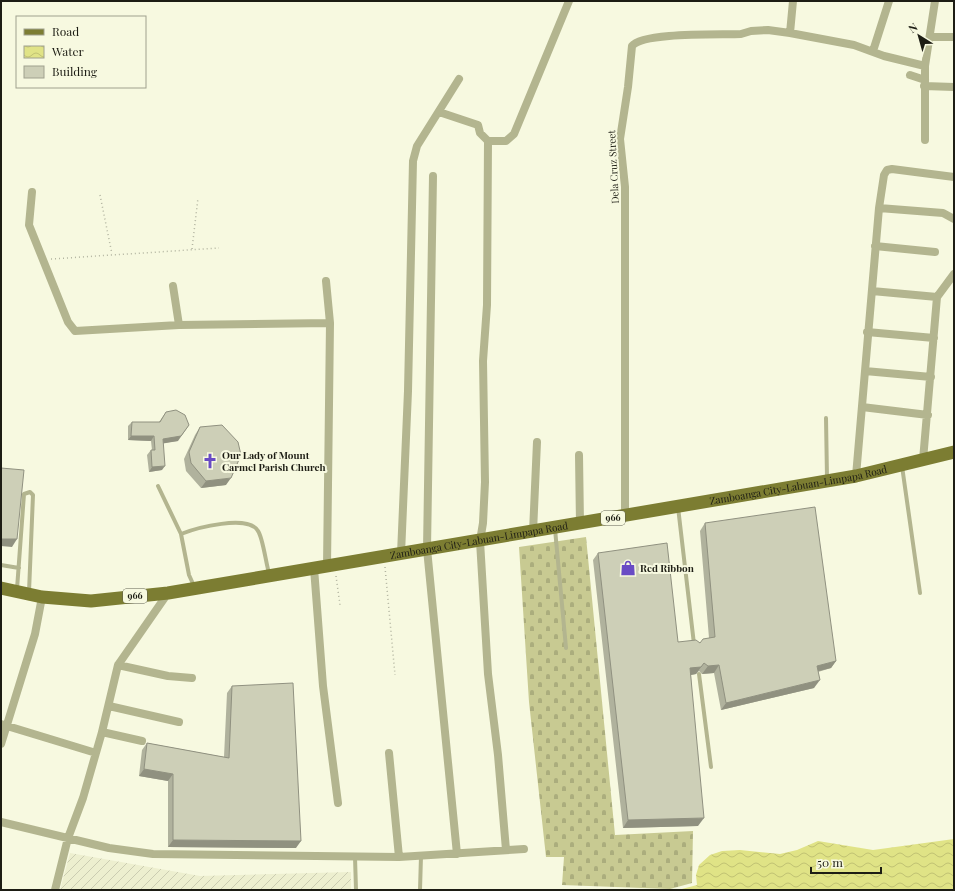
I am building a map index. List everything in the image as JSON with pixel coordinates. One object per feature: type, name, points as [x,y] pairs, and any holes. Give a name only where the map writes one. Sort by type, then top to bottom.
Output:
[{"type":"main road","name":"Zamboanga City-Labuan-Limpapa Road","points":[[1,588],[29,594],[91,601],[168,593],[195,587],[533,532],[856,476],[954,452]]},
{"type":"street","points":[[439,112],[478,124],[480,133],[488,141],[506,141],[514,134],[569,1]]},
{"type":"street","points":[[790,34],[793,1]]},
{"type":"street","points":[[873,51],[889,1]]},
{"type":"street","points":[[925,140],[925,66],[935,1]]},
{"type":"street","name":"Dela Cruz Street","points":[[626,516],[625,188],[620,139],[628,87],[632,46],[636,41],[665,36],[741,34],[768,30],[873,51],[884,56],[925,66]]},
{"type":"street","points":[[930,37],[954,37]]},
{"type":"street","points":[[910,75],[924,83],[954,87]]},
{"type":"street","points":[[401,554],[408,399],[412,162],[417,146],[458,79]]},
{"type":"street","points":[[488,141],[487,305],[483,362],[484,482],[483,523],[480,540],[488,674],[498,755],[506,850]]},
{"type":"street","points":[[856,476],[875,246],[884,175],[887,170],[892,169],[954,177]]},
{"type":"street","points":[[433,176],[426,549],[456,854]]},
{"type":"street","points":[[32,192],[29,225],[44,259],[68,322],[75,330],[179,325],[330,323]]},
{"type":"street","points":[[879,208],[943,213],[954,219]]},
{"type":"street","points":[[875,246],[935,252]]},
{"type":"street","points":[[923,460],[937,296],[954,274]]},
{"type":"street","points":[[326,281],[330,323],[331,565]]},
{"type":"street","points":[[173,286],[179,325]]},
{"type":"street","points":[[872,292],[937,296]]},
{"type":"street","points":[[868,332],[934,338]]},
{"type":"street","points":[[864,371],[931,377]]},
{"type":"street","points":[[862,407],[928,415]]},
{"type":"street","points":[[533,532],[537,442]]},
{"type":"street","points":[[579,455],[580,524]]},
{"type":"street","points":[[314,568],[323,686],[338,802]]},
{"type":"street","points":[[54,890],[68,838],[83,798],[102,732],[118,665],[168,593]]},
{"type":"street","points":[[1,744],[4,725],[35,634],[29,594]]},
{"type":"street","points":[[118,665],[168,676],[192,678]]},
{"type":"street","points":[[109,706],[179,722]]},
{"type":"street","points":[[4,725],[96,753]]},
{"type":"street","points":[[102,732],[142,741]]},
{"type":"street","points":[[389,753],[399,857]]},
{"type":"street","points":[[1,822],[109,848],[153,854],[399,857],[524,849]]},
{"type":"lane","points":[[826,418],[827,481]]},
{"type":"lane","points":[[902,464],[920,593]]},
{"type":"lane","points":[[158,486],[181,534],[189,575],[195,587]]},
{"type":"lane","points":[[30,492],[33,495],[29,594],[19,568],[24,494],[30,492]]},
{"type":"lane","points":[[678,507],[694,647]]},
{"type":"lane","points":[[181,534],[196,527],[242,522],[252,526],[258,531],[269,576]]},
{"type":"lane","points":[[554,528],[566,648]]},
{"type":"lane","points":[[1,565],[19,568]]},
{"type":"lane","points":[[699,674],[711,767]]},
{"type":"lane","points":[[420,890],[421,856]]},
{"type":"lane","points":[[356,857],[356,890]]},
{"type":"path","points":[[100,195],[112,254]]},
{"type":"path","points":[[192,250],[198,198]]},
{"type":"path","points":[[44,259],[219,248]]},
{"type":"path","points":[[384,557],[395,675]]},
{"type":"path","points":[[331,565],[340,606]]},
{"type":"shaded area","points":[[70,853],[200,876],[351,872],[351,890],[60,890]]},
{"type":"green space","points":[[586,537],[615,835],[693,831],[692,883],[670,889],[562,885],[564,857],[546,857],[529,702],[519,547]]},
{"type":"water","points":[[954,839],[954,890],[678,890],[697,885],[696,875],[699,865],[710,855],[722,851],[740,850],[780,854],[797,850],[818,841],[873,850]]},
{"type":"building","points":[[176,410],[185,415],[189,425],[181,436],[163,439],[165,466],[152,467],[151,450],[155,450],[154,436],[131,436],[132,422],[160,422],[166,412]]},
{"type":"building","name":"Our Lady of Mount Carmel Parish Church","points":[[222,425],[238,442],[241,455],[231,478],[206,481],[191,463],[189,452],[200,427]]},
{"type":"building","points":[[1,468],[24,470],[17,539],[1,539]]},
{"type":"building","points":[[815,507],[836,661],[817,666],[820,680],[726,703],[719,665],[708,666],[704,663],[701,667],[690,668],[704,818],[628,820],[598,553],[667,543],[678,642],[696,640],[700,643],[703,639],[715,637],[705,523]]},
{"type":"building","points":[[293,683],[301,841],[173,840],[173,774],[144,769],[147,743],[229,758],[232,686]]},
{"type":"place","name":"Our Lady of Mount Carmel Parish Church","points":[[210,461]]},
{"type":"place","name":"Red Ribbon","points":[[628,568]]}]
